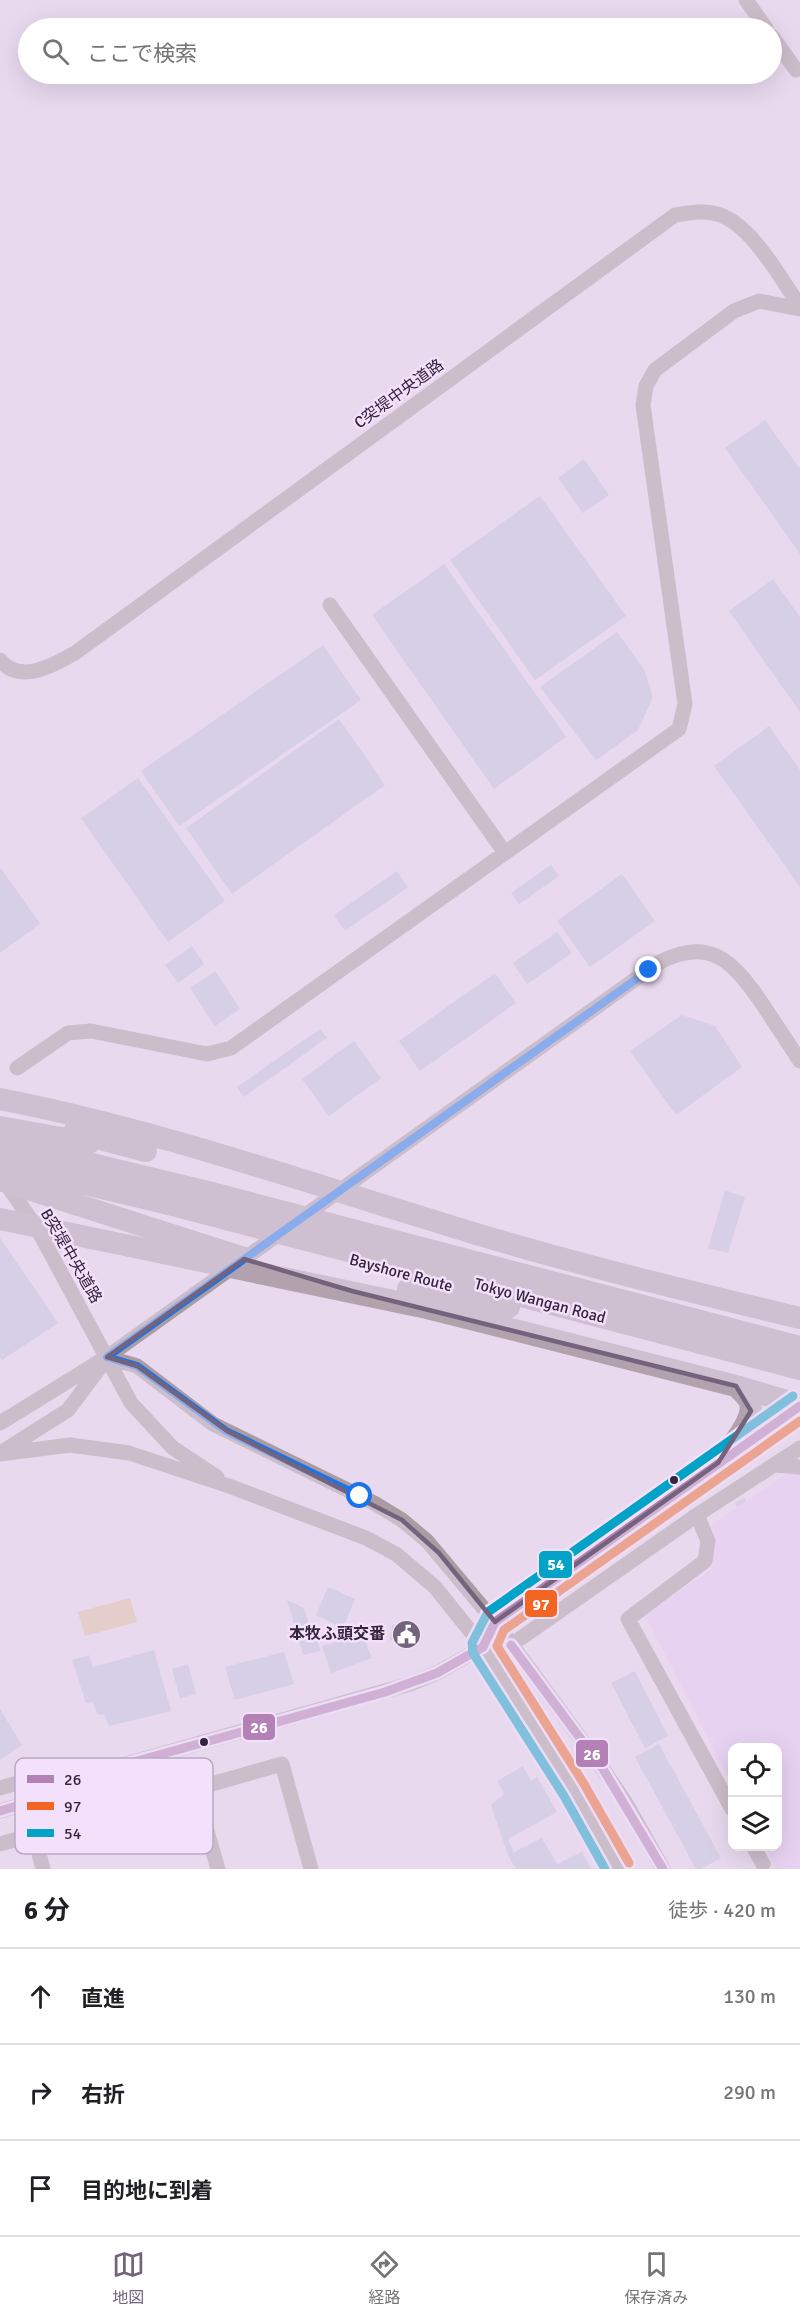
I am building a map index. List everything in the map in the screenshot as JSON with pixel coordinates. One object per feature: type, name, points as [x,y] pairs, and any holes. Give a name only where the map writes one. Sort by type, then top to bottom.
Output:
[{"type":"highway","points":[[0,1099],[114,1126],[309,1181],[429,1220],[590,1267],[800,1318]]},
{"type":"highway","points":[[0,1113],[340,1203],[622,1300]]},
{"type":"highway","points":[[0,1127],[309,1181]]},
{"type":"highway","name":"Bayshore Route","points":[[0,1142],[212,1193],[800,1347]]},
{"type":"highway","name":"Tokyo Wangan Road","points":[[0,1151],[282,1220],[800,1356]]},
{"type":"highway","name":"Tokyo Wangan Road","points":[[0,1164],[165,1203],[800,1369]]},
{"type":"highway","name":"Bayshore Route","points":[[0,1174],[164,1211],[800,1378]]},
{"type":"highway","points":[[0,1180],[352,1291]]},
{"type":"highway","points":[[0,1203],[281,1268],[576,1318]]},
{"type":"highway","points":[[0,1219],[352,1291],[736,1386],[800,1406]]},
{"type":"highway","points":[[718,1463],[747,1423],[751,1411],[749,1401],[736,1386]]},
{"type":"street","points":[[746,0],[759,18]]},
{"type":"street","points":[[782,51],[796,70]]},
{"type":"street","name":"C突堤中央道路","points":[[0,660],[26,672],[48,669],[75,653],[675,215],[697,211],[718,214],[744,229],[800,308]]},
{"type":"street","points":[[17,1068],[68,1034],[91,1031],[207,1054],[231,1048],[679,729],[685,704],[643,405],[646,386],[654,370],[734,311],[759,301],[800,308]]},
{"type":"street","points":[[330,605],[505,853]]},
{"type":"street","points":[[0,1423],[107,1357],[658,963],[676,954],[705,952],[734,966],[800,1061]]},
{"type":"street","name":"B突堤中央道路","points":[[0,1174],[38,1230],[131,1403],[173,1448],[229,1486]]},
{"type":"street","points":[[0,1453],[68,1410],[107,1357]]},
{"type":"street","points":[[107,1357],[142,1370],[226,1431],[360,1496],[402,1520],[439,1553],[495,1622],[609,1778],[663,1869]]},
{"type":"street","points":[[483,1647],[495,1622],[800,1406]]},
{"type":"street","points":[[0,1453],[53,1445],[93,1446],[129,1453],[229,1486],[366,1538],[396,1554],[435,1587],[483,1647],[574,1790],[619,1869]]},
{"type":"street","points":[[148,1758],[385,1692],[437,1673],[483,1647],[511,1645],[697,1515],[800,1448]]},
{"type":"street","points":[[775,1465],[800,1467]]},
{"type":"street","points":[[697,1515],[708,1541],[705,1561],[627,1619],[728,1802]]},
{"type":"street","points":[[213,1784],[282,1764],[311,1869]]},
{"type":"street","points":[[0,1788],[15,1784]]},
{"type":"street","points":[[0,1811],[15,1807]]},
{"type":"street","points":[[0,1844],[15,1840]]},
{"type":"street","points":[[755,1851],[761,1867]]},
{"type":"street","points":[[213,1852],[218,1869]]},
{"type":"street","points":[[39,1854],[43,1869]]},
{"type":"highlighted area","points":[[244,1259],[352,1291],[736,1386],[751,1411],[718,1463],[495,1622],[439,1553],[402,1520],[227,1431],[137,1366],[107,1357]]},
{"type":"shaded area","points":[[787,1473],[800,1474],[800,1869],[776,1869],[767,1851],[782,1851],[782,1743],[728,1743],[728,1777],[645,1615],[712,1569],[708,1528]]},
{"type":"shaded area","points":[[130,1598],[137,1622],[85,1636],[78,1612]]},
{"type":"building","points":[[765,420],[800,469],[800,554],[725,448]]},
{"type":"building","points":[[584,459],[609,495],[583,513],[558,478]]},
{"type":"building","points":[[540,496],[626,616],[535,680],[450,560]]},
{"type":"building","points":[[444,564],[566,737],[494,789],[372,615]]},
{"type":"building","points":[[773,579],[800,617],[800,712],[729,611]]},
{"type":"building","points":[[617,632],[644,669],[653,697],[638,730],[596,760],[540,687]]},
{"type":"building","points":[[323,645],[361,700],[179,826],[141,771]]},
{"type":"building","points":[[339,719],[385,785],[232,894],[186,828]]},
{"type":"building","points":[[769,726],[800,770],[800,887],[714,766]]},
{"type":"building","points":[[138,778],[225,901],[168,942],[81,818]]},
{"type":"building","points":[[551,865],[559,876],[519,904],[511,893]]},
{"type":"building","points":[[0,867],[40,924],[0,953]]},
{"type":"building","points":[[397,871],[408,887],[345,931],[334,915]]},
{"type":"building","points":[[622,874],[655,921],[590,967],[557,921]]},
{"type":"building","points":[[557,932],[572,953],[527,984],[513,963]]},
{"type":"building","points":[[192,946],[204,964],[178,983],[165,965]]},
{"type":"building","points":[[215,971],[240,1009],[215,1026],[190,988]]},
{"type":"building","points":[[495,973],[516,1003],[420,1071],[399,1041]]},
{"type":"building","points":[[682,1015],[715,1026],[742,1067],[676,1115],[630,1051]]},
{"type":"building","points":[[320,1029],[327,1038],[244,1097],[237,1087]]},
{"type":"building","points":[[354,1041],[381,1078],[329,1116],[302,1079]]},
{"type":"building","points":[[725,1190],[745,1197],[728,1253],[708,1248]]},
{"type":"building","points":[[0,1238],[58,1323],[2,1360],[0,1357]]},
{"type":"building","points":[[744,1498],[746,1501],[737,1507],[735,1503]]},
{"type":"building","points":[[328,1587],[355,1599],[343,1628],[316,1615]]},
{"type":"building","points":[[287,1600],[304,1608],[309,1624],[314,1622],[320,1651],[303,1655]]},
{"type":"building","name":"本牧ふ頭交番","points":[[392,1625],[421,1629],[419,1644],[390,1640]]},
{"type":"building","points":[[362,1634],[372,1658],[331,1673],[322,1646]]},
{"type":"building","points":[[154,1650],[171,1711],[109,1726],[105,1715],[97,1714],[93,1702],[86,1703],[72,1660],[89,1655],[93,1667]]},
{"type":"building","points":[[284,1652],[294,1684],[235,1700],[225,1667]]},
{"type":"building","points":[[188,1664],[196,1694],[180,1698],[172,1669]]},
{"type":"building","points":[[635,1671],[668,1736],[645,1748],[611,1683]]},
{"type":"building","points":[[0,1709],[22,1745],[0,1760]]},
{"type":"building","points":[[659,1744],[721,1858],[701,1869],[696,1869],[635,1757]]},
{"type":"building","points":[[523,1766],[531,1781],[537,1777],[557,1812],[508,1839],[514,1852],[542,1838],[557,1864],[582,1852],[591,1869],[516,1869],[508,1855],[491,1805],[504,1794],[497,1781]]},
{"type":"transit line","name":"54","points":[[605,1869],[564,1796],[473,1653],[472,1643],[488,1612],[793,1396]]},
{"type":"transit line","name":"26","points":[[148,1758],[385,1692],[437,1673],[483,1647],[495,1622],[800,1406]]},
{"type":"transit line","name":"97","points":[[629,1863],[584,1784],[497,1646],[504,1630],[800,1421]]},
{"type":"transit line","name":"26","points":[[511,1645],[603,1769],[663,1869]]},
{"type":"transit line","name":"26","points":[[0,1811],[15,1807]]},
{"type":"place","name":"本牧ふ頭交番","points":[[406,1634]]},
{"type":"route","points":[[360,1496],[213,1424],[137,1366],[107,1357],[649,970]]}]
